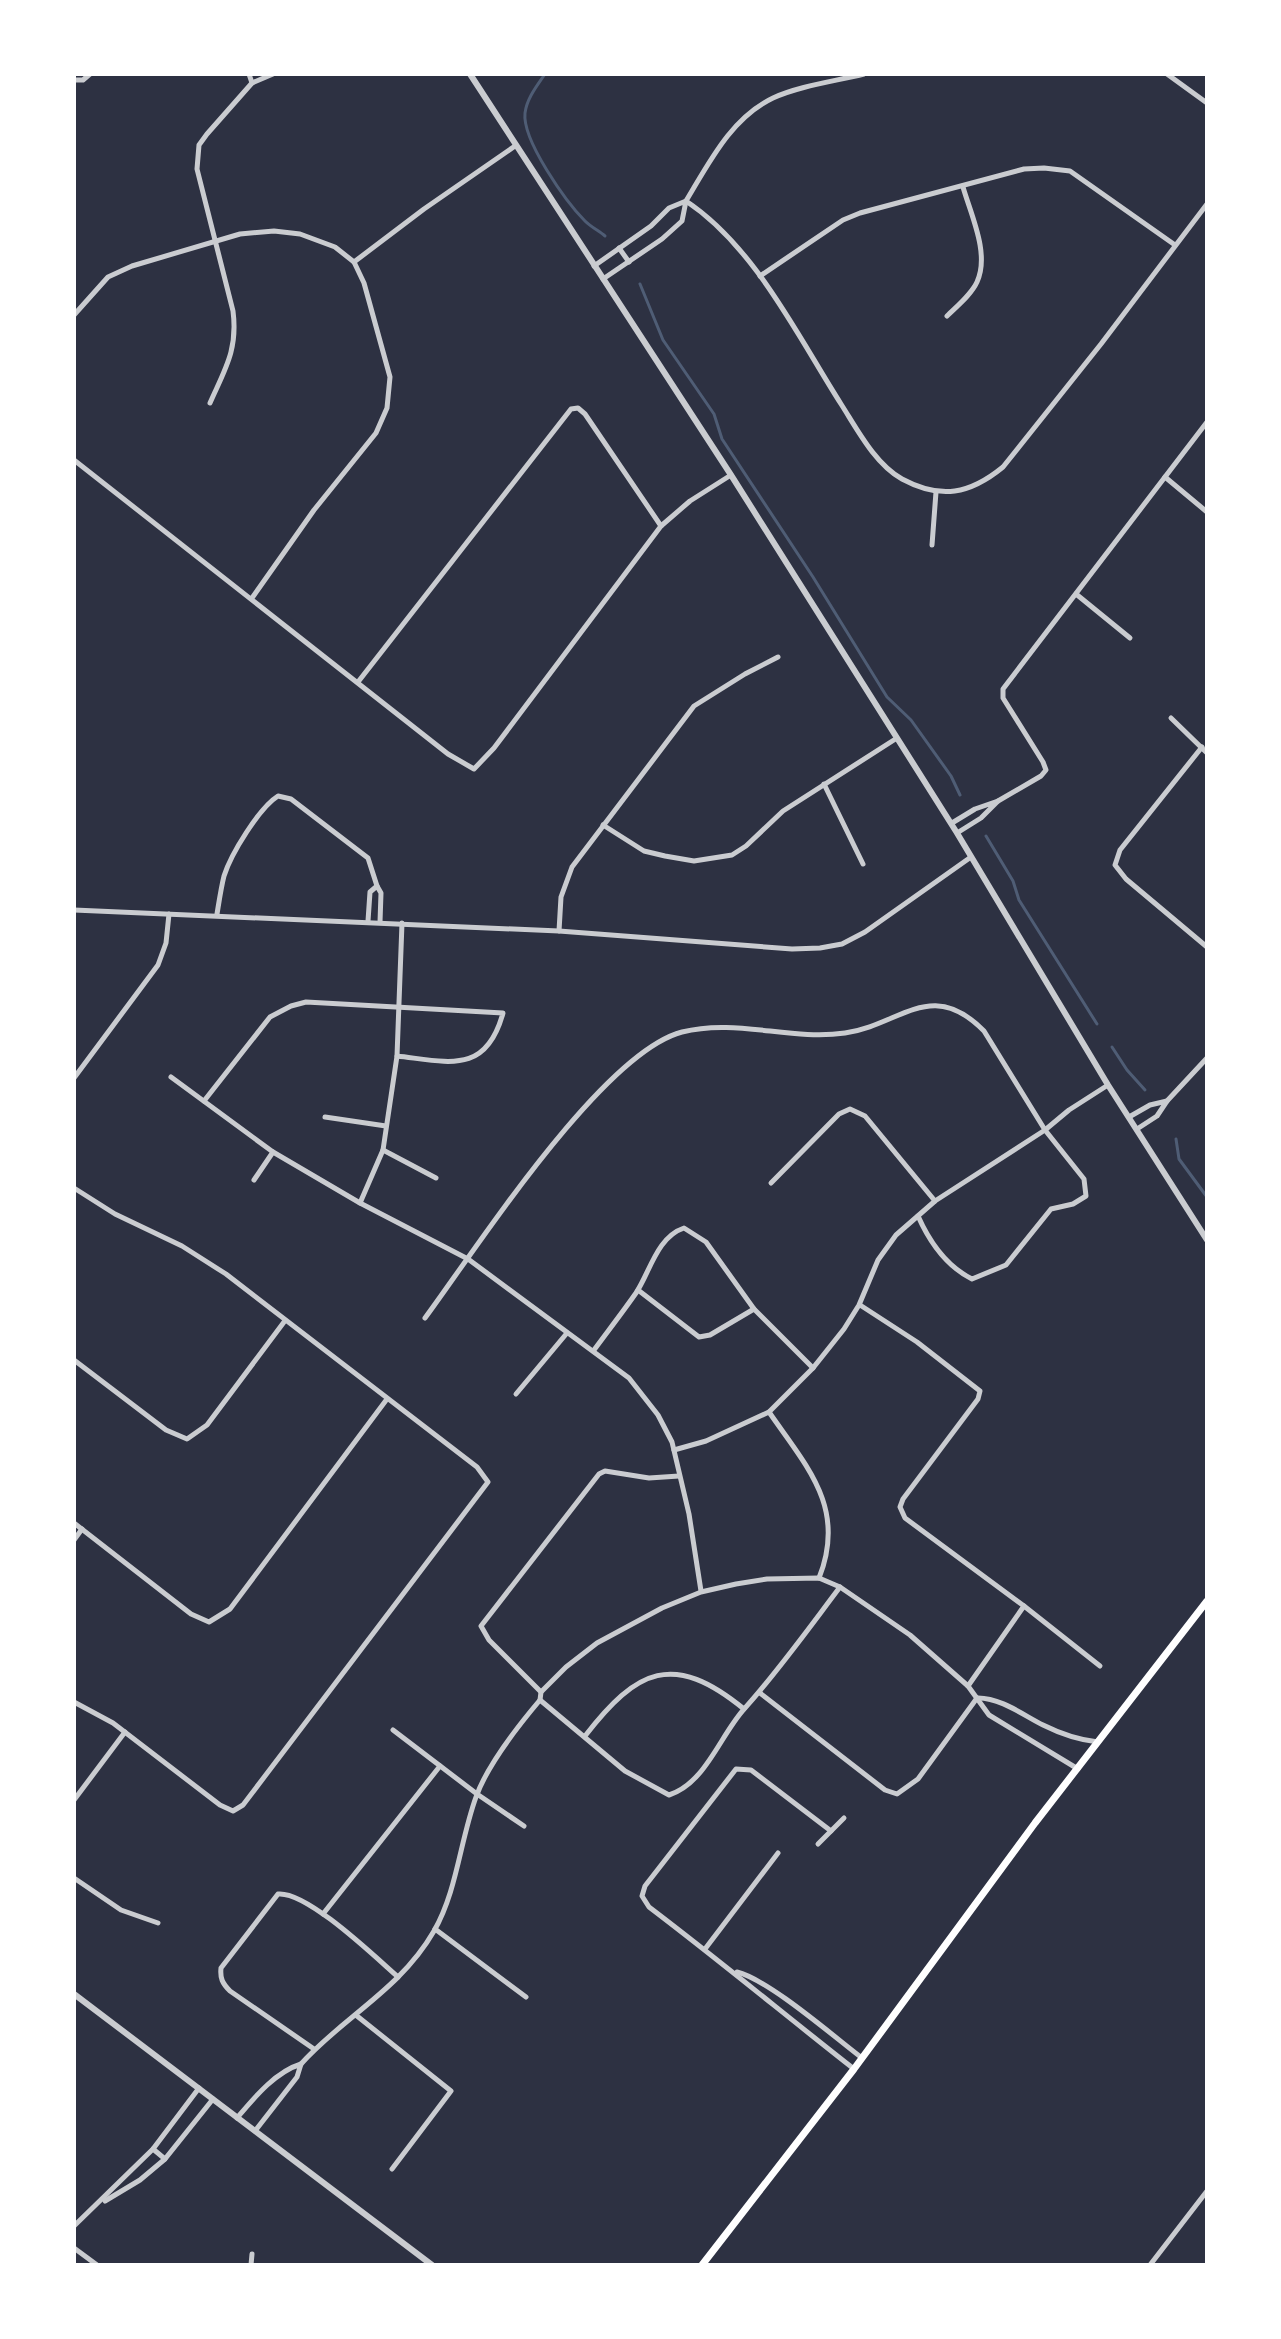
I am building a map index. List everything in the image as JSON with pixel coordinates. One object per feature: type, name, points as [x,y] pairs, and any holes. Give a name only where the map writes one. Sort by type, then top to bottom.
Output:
[{"type":"main road","points":[[702,2265],[1207,1601]]},
{"type":"street","points":[[74,80],[83,80],[90,74]]},
{"type":"street","points":[[249,74],[252,83]]},
{"type":"street","points":[[210,403],[236,339],[233,311],[197,169],[199,145],[252,83],[273,74]]},
{"type":"street","points":[[470,74],[731,475],[952,823],[1108,1085],[1207,1240]]},
{"type":"street","points":[[603,279],[662,239],[682,221],[686,201],[706,166],[742,119],[775,97],[864,74]]},
{"type":"street","points":[[1167,74],[1207,103]]},
{"type":"street","points":[[354,262],[515,146]]},
{"type":"street","points":[[760,276],[843,220],[885,205],[1024,169],[1070,171],[1175,245]]},
{"type":"street","points":[[947,316],[976,286],[981,265],[975,226],[963,187]]},
{"type":"street","points":[[594,266],[651,226],[669,208],[686,201]]},
{"type":"street","points":[[686,201],[745,254],[867,444],[900,478],[936,492],[970,488],[985,482],[1003,467],[1207,204]]},
{"type":"street","points":[[74,315],[108,277],[132,266],[257,232],[289,232],[325,242],[354,262],[364,283],[390,377],[387,408],[376,433],[314,510],[252,598]]},
{"type":"street","points":[[619,248],[629,262]]},
{"type":"street","points":[[358,682],[567,412],[578,408],[585,414],[661,526]]},
{"type":"street","points":[[952,823],[975,809],[998,801],[1046,770],[1003,698],[1003,689],[1207,422]]},
{"type":"street","points":[[74,460],[448,754],[474,769],[494,748],[661,526],[698,495],[731,475]]},
{"type":"street","points":[[1165,477],[1207,512]]},
{"type":"street","points":[[932,545],[936,492]]},
{"type":"street","points":[[1076,594],[1130,638]]},
{"type":"street","points":[[559,931],[564,883],[603,825],[694,706],[778,657]]},
{"type":"street","points":[[1171,718],[1207,753]]},
{"type":"street","points":[[603,825],[644,851],[694,861],[732,855],[783,811],[897,738]]},
{"type":"street","points":[[1202,747],[1120,850],[1115,865],[1126,879],[1207,947]]},
{"type":"street","points":[[824,784],[863,864]]},
{"type":"street","points":[[217,914],[232,858],[264,808],[278,796],[291,799],[368,858],[381,893],[380,922]]},
{"type":"street","points":[[957,833],[981,818],[998,801]]},
{"type":"street","points":[[74,910],[368,921],[559,931],[792,949],[820,948],[842,944],[865,932],[971,857]]},
{"type":"street","points":[[368,921],[370,892],[377,886]]},
{"type":"street","points":[[74,1078],[158,965],[166,943],[169,914]]},
{"type":"street","points":[[360,1203],[383,1150],[397,1056],[402,923]]},
{"type":"street","points":[[204,1101],[270,1017],[306,1002],[503,1013],[491,1041],[470,1060],[455,1063],[397,1056]]},
{"type":"street","points":[[425,1318],[549,1149],[638,1055],[680,1032],[736,1027],[814,1035],[847,1033],[922,1006],[956,1009],[971,1017],[984,1031],[1045,1130],[1084,1179],[1086,1196],[1073,1204],[1051,1209],[1006,1265],[972,1279],[955,1270],[927,1237],[918,1216]]},
{"type":"street","points":[[1137,1129],[1157,1116],[1207,1058]]},
{"type":"street","points":[[171,1077],[273,1152],[360,1203],[468,1259],[629,1378],[666,1428],[674,1450],[689,1514],[701,1592]]},
{"type":"street","points":[[674,1450],[706,1441],[769,1412],[813,1368],[859,1305],[878,1260],[896,1235],[935,1201],[1108,1085]]},
{"type":"street","points":[[1129,1117],[1150,1105],[1167,1101]]},
{"type":"street","points":[[771,1183],[839,1114],[850,1109],[865,1116],[935,1201]]},
{"type":"street","points":[[325,1117],[386,1126]]},
{"type":"street","points":[[383,1150],[436,1178]]},
{"type":"street","points":[[254,1180],[273,1152]]},
{"type":"street","points":[[74,1188],[115,1214],[182,1246],[226,1274],[284,1322],[477,1467],[488,1482],[249,1797],[233,1811],[223,1807],[96,1712],[74,1702]]},
{"type":"street","points":[[594,1350],[638,1290],[665,1242],[673,1233],[684,1228],[706,1242],[754,1309],[813,1368]]},
{"type":"street","points":[[638,1290],[699,1337],[710,1335],[754,1309]]},
{"type":"street","points":[[859,1305],[917,1342],[980,1391],[978,1399],[903,1499],[900,1507],[905,1518],[1100,1666]]},
{"type":"street","points":[[74,1360],[166,1430],[187,1439],[207,1425],[284,1322]]},
{"type":"street","points":[[516,1394],[567,1333]]},
{"type":"street","points":[[74,1523],[191,1614],[209,1622],[230,1609],[387,1399]]},
{"type":"street","points":[[769,1412],[810,1473],[830,1519],[827,1552],[819,1578]]},
{"type":"street","points":[[541,1692],[489,1640],[481,1626],[599,1474],[605,1471],[649,1478],[679,1476]]},
{"type":"street","points":[[74,1540],[82,1529]]},
{"type":"street","points":[[255,2131],[297,2077],[301,2064],[398,1977],[418,1955],[435,1929],[477,1794],[503,1749],[540,1700],[541,1692],[597,1643],[629,1624],[701,1592],[767,1579],[819,1578],[840,1587],[910,1635],[968,1686],[989,1715],[1078,1769]]},
{"type":"street","points":[[540,1700],[625,1771],[669,1795],[687,1787],[840,1587]]},
{"type":"street","points":[[968,1686],[1024,1606]]},
{"type":"street","points":[[585,1736],[609,1705],[628,1689],[659,1675],[701,1679],[744,1709]]},
{"type":"street","points":[[760,1693],[885,1790],[897,1794],[918,1779],[977,1698]]},
{"type":"street","points":[[977,1698],[990,1698],[1048,1727],[1081,1740],[1098,1742]]},
{"type":"street","points":[[393,1730],[524,1826]]},
{"type":"street","points":[[74,1800],[125,1732]]},
{"type":"street","points":[[323,1914],[440,1766]]},
{"type":"street","points":[[831,1831],[751,1770],[742,1768],[730,1773],[645,1886],[642,1896],[649,1907],[736,1972],[755,1992],[854,2069]]},
{"type":"street","points":[[818,1844],[844,1818]]},
{"type":"street","points":[[705,1949],[778,1853]]},
{"type":"street","points":[[74,1878],[121,1910],[158,1923]]},
{"type":"street","points":[[314,2050],[230,1991],[220,1976],[221,1968],[278,1894],[296,1897],[323,1914],[398,1977]]},
{"type":"street","points":[[435,1929],[526,1997]]},
{"type":"street","points":[[736,1972],[746,1974],[770,1990],[862,2058]]},
{"type":"street","points":[[74,1994],[432,2265]]},
{"type":"street","points":[[357,2016],[451,2091],[392,2169]]},
{"type":"street","points":[[237,2118],[252,2099],[289,2068],[301,2064]]},
{"type":"street","points":[[74,2226],[153,2149],[199,2088]]},
{"type":"street","points":[[94,2208],[140,2180],[165,2159],[213,2099]]},
{"type":"street","points":[[153,2149],[165,2159]]},
{"type":"street","points":[[1150,2265],[1207,2191]]},
{"type":"street","points":[[74,2248],[97,2265]]},
{"type":"street","points":[[251,2265],[252,2254]]},
{"type":"waterway","points":[[545,74],[526,108],[530,139],[567,200],[585,221],[605,236]]},
{"type":"waterway","points":[[640,284],[663,340],[714,414],[722,439],[887,697],[911,720],[951,776],[960,795]]},
{"type":"waterway","points":[[986,836],[1013,881],[1019,900],[1097,1024]]},
{"type":"waterway","points":[[1112,1047],[1145,1090]]},
{"type":"waterway","points":[[1176,1139],[1179,1159],[1207,1197]]}]
